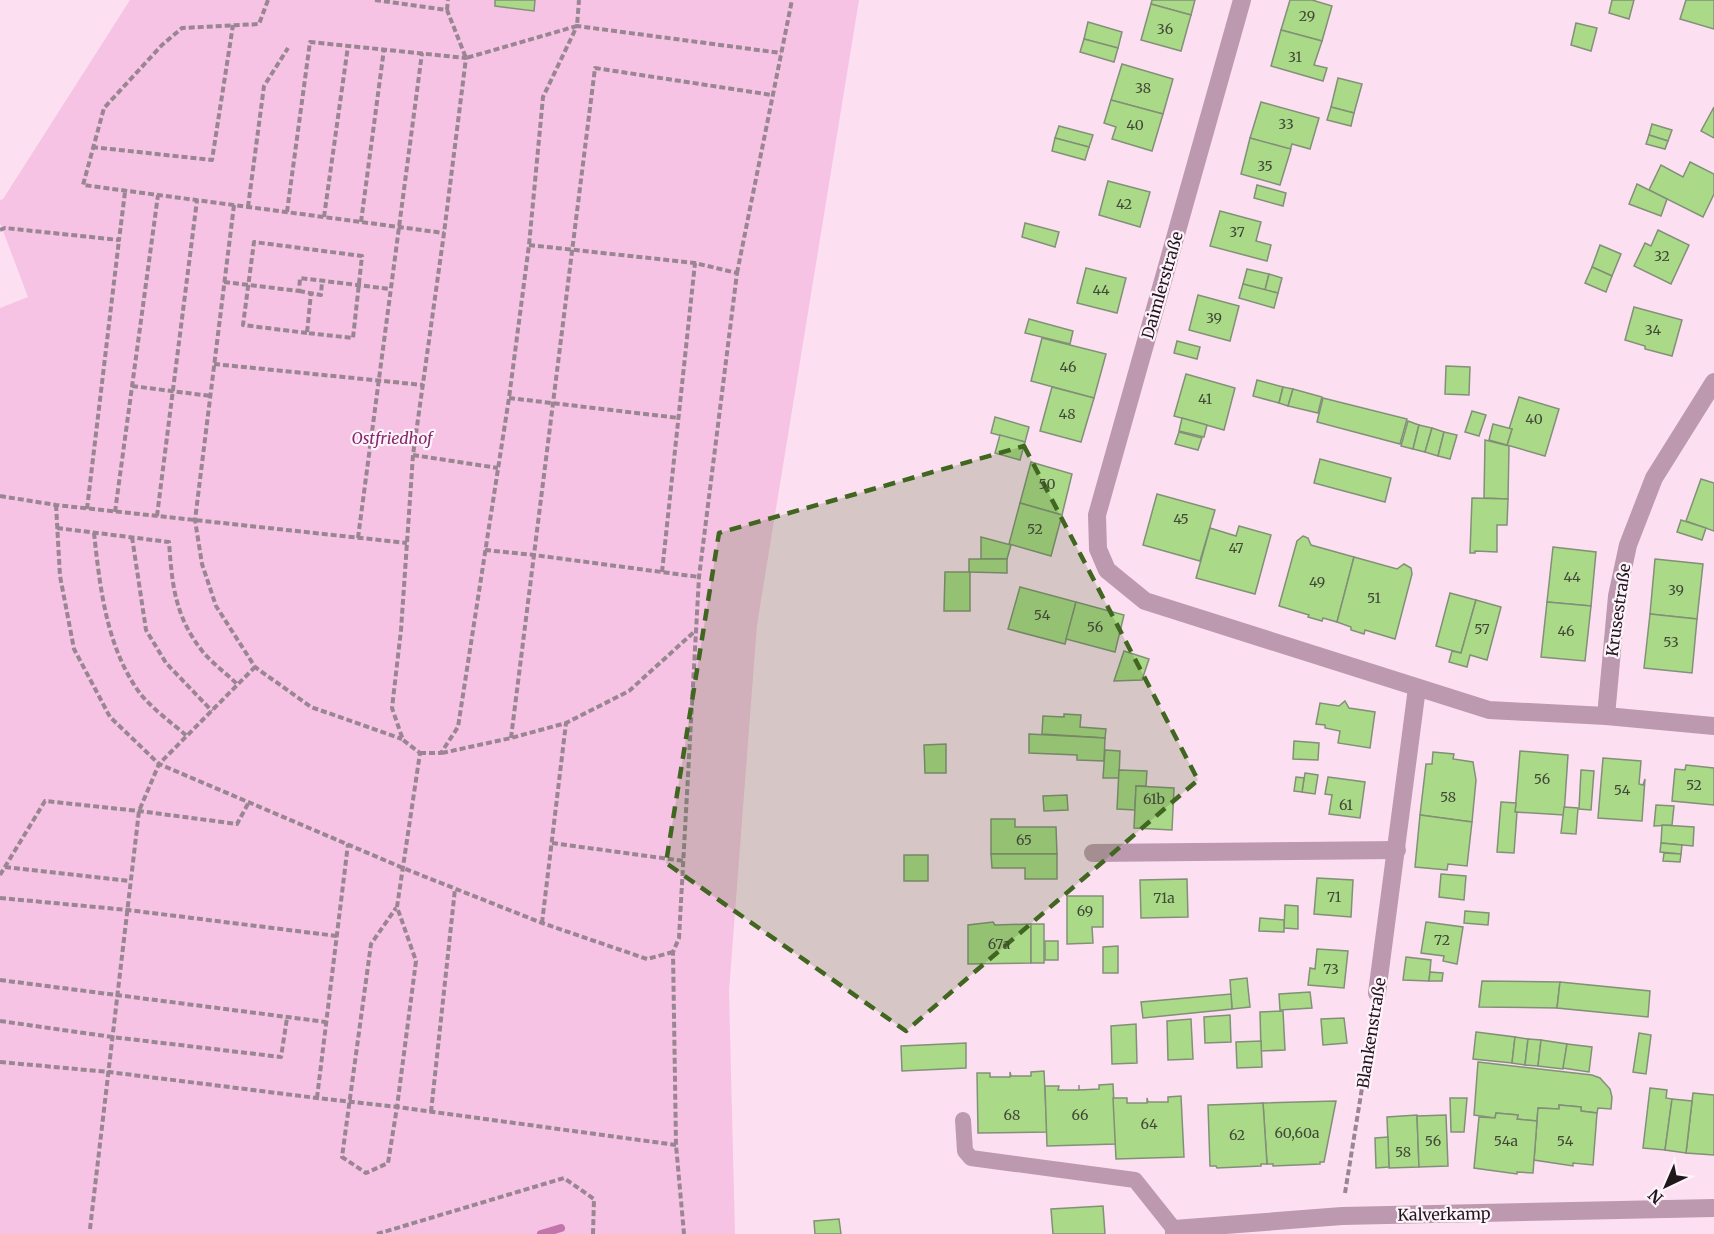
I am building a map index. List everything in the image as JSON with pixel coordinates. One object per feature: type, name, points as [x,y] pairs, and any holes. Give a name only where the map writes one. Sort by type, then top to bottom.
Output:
[{"type":"street","name":"Daimlerstraße","points":[[1242,0],[1097,515],[1098,549],[1107,570],[1145,601],[1417,688]]},
{"type":"street","name":"Krusestraße","points":[[1606,716],[1617,596],[1628,545],[1654,478],[1714,382]]},
{"type":"street","points":[[1417,688],[1489,711],[1606,716],[1714,726]]},
{"type":"street","name":"Blankenstraße","points":[[1377,993],[1417,688]]},
{"type":"street","points":[[1093,853],[1397,850]]},
{"type":"street","name":"Kalverkamp","points":[[1174,1231],[1342,1216],[1714,1208]]},
{"type":"lane","points":[[963,1120],[965,1152],[971,1158],[1135,1180],[1174,1231]]},
{"type":"path","points":[[268,0],[259,24],[182,27],[162,45],[104,108],[83,185],[444,233]]},
{"type":"path","points":[[375,0],[447,10]]},
{"type":"path","points":[[403,740],[392,708],[401,630],[413,455],[466,58],[447,10],[448,0]]},
{"type":"path","points":[[441,753],[458,727],[509,399],[529,245],[543,97],[577,26],[579,0]]},
{"type":"path","points":[[684,1234],[676,1145],[673,952],[680,938],[699,577],[737,273],[792,0]]},
{"type":"path","points":[[92,147],[212,160],[233,25]]},
{"type":"path","points":[[287,212],[310,42],[466,58],[577,26],[781,53]]},
{"type":"path","points":[[324,217],[348,46]]},
{"type":"path","points":[[248,207],[264,86],[288,48]]},
{"type":"path","points":[[361,222],[384,49]]},
{"type":"path","points":[[358,538],[422,53]]},
{"type":"path","points":[[511,738],[595,68],[772,95]]},
{"type":"path","points":[[87,508],[125,192]]},
{"type":"path","points":[[115,512],[158,195]]},
{"type":"path","points":[[157,516],[197,200]]},
{"type":"path","points":[[234,205],[195,520],[202,564],[216,606],[255,667],[311,707],[403,740],[420,753],[441,753],[566,723],[629,691],[695,631]]},
{"type":"path","points":[[0,230],[5,228],[119,240]]},
{"type":"path","points":[[254,242],[362,256],[359,285],[353,338],[243,325],[254,242]]},
{"type":"path","points":[[529,245],[695,263],[737,273]]},
{"type":"path","points":[[662,572],[695,263]]},
{"type":"path","points":[[299,291],[300,278],[390,289]]},
{"type":"path","points":[[224,282],[321,295],[322,281]]},
{"type":"path","points":[[306,333],[311,293]]},
{"type":"path","points":[[214,364],[423,385]]},
{"type":"path","points":[[132,386],[211,396]]},
{"type":"path","points":[[509,399],[679,418]]},
{"type":"path","points":[[413,455],[498,468]]},
{"type":"path","points":[[0,496],[115,512],[407,543]]},
{"type":"path","points":[[56,505],[60,576],[74,649],[110,717],[159,764],[403,868],[542,923],[647,959],[673,952]]},
{"type":"path","points":[[57,528],[169,542],[172,588],[184,624],[204,653],[238,685]]},
{"type":"path","points":[[94,533],[100,596],[118,654],[140,693],[187,736]]},
{"type":"path","points":[[132,537],[146,630],[166,663],[212,711]]},
{"type":"path","points":[[484,550],[699,577]]},
{"type":"path","points":[[90,1229],[139,811],[159,764],[255,667]]},
{"type":"path","points":[[542,923],[566,723]]},
{"type":"path","points":[[397,907],[416,961],[388,1163],[366,1173],[342,1157],[349,1101],[371,944],[397,907],[420,753]]},
{"type":"path","points":[[0,876],[45,801],[237,824],[249,802]]},
{"type":"path","points":[[552,843],[684,861]]},
{"type":"path","points":[[316,1098],[348,844]]},
{"type":"path","points":[[5,867],[130,881]]},
{"type":"path","points":[[431,1112],[455,888]]},
{"type":"path","points":[[0,898],[128,910],[337,936]]},
{"type":"path","points":[[0,980],[326,1022]]},
{"type":"path","name":"Blankenstraße","points":[[1342,1216],[1377,993]]},
{"type":"path","points":[[0,1022],[281,1057],[287,1017]]},
{"type":"path","points":[[0,1062],[109,1072],[349,1101],[676,1145]]},
{"type":"path","points":[[377,1234],[564,1178],[594,1199],[593,1234]]},
{"type":"highlighted area","points":[[1024,446],[1198,780],[906,1031],[666,863],[719,533]]},
{"type":"green space","name":"Ostfriedhof","points":[[130,0],[859,0],[757,625],[729,991],[735,1234],[0,1234],[0,308],[28,297],[0,223],[0,200],[3,199]]},
{"type":"building","points":[[495,0],[535,0],[534,11],[495,6]]},
{"type":"building","points":[[1152,0],[1195,0],[1191,15],[1151,4]]},
{"type":"building","points":[[1290,0],[1312,0],[1332,6],[1322,41],[1281,30]]},
{"type":"building","points":[[1612,0],[1634,0],[1629,19],[1609,13]]},
{"type":"building","points":[[1686,0],[1714,0],[1714,29],[1680,19]]},
{"type":"building","points":[[1151,4],[1191,15],[1181,51],[1141,40]]},
{"type":"building","points":[[1088,22],[1122,32],[1118,48],[1084,39]]},
{"type":"building","points":[[1576,23],[1597,28],[1591,51],[1571,45]]},
{"type":"building","points":[[1281,30],[1322,41],[1314,65],[1327,68],[1323,81],[1271,66]]},
{"type":"building","points":[[1084,39],[1118,48],[1114,62],[1080,52]]},
{"type":"building","points":[[1122,64],[1173,79],[1163,114],[1111,100]]},
{"type":"building","points":[[1338,78],[1362,84],[1354,113],[1331,107]]},
{"type":"building","points":[[1111,100],[1163,114],[1152,151],[1112,139],[1116,127],[1104,123]]},
{"type":"building","points":[[1261,102],[1319,118],[1310,149],[1292,144],[1290,150],[1250,138]]},
{"type":"building","points":[[1331,107],[1354,113],[1351,126],[1327,120]]},
{"type":"building","points":[[1714,107],[1714,138],[1701,131]]},
{"type":"building","points":[[1652,124],[1672,130],[1668,141],[1649,135]]},
{"type":"building","points":[[1059,126],[1093,135],[1089,147],[1055,138]]},
{"type":"building","points":[[1649,135],[1668,141],[1665,149],[1646,144]]},
{"type":"building","points":[[1055,138],[1089,147],[1085,160],[1052,151]]},
{"type":"building","points":[[1250,138],[1291,149],[1280,185],[1241,174]]},
{"type":"building","points":[[1690,162],[1714,174],[1714,194],[1703,217],[1649,190],[1661,165],[1683,177]]},
{"type":"building","points":[[1108,181],[1150,192],[1140,227],[1099,215]]},
{"type":"building","points":[[1637,184],[1667,199],[1661,216],[1629,204]]},
{"type":"building","points":[[1257,185],[1286,193],[1283,206],[1254,198]]},
{"type":"building","points":[[1220,211],[1261,222],[1256,241],[1271,245],[1267,261],[1210,246]]},
{"type":"building","points":[[1025,223],[1059,232],[1055,247],[1022,237]]},
{"type":"building","points":[[1658,230],[1689,245],[1671,284],[1634,266],[1645,243],[1651,246]]},
{"type":"building","points":[[1600,245],[1621,254],[1612,276],[1592,267]]},
{"type":"building","points":[[1592,267],[1612,276],[1606,292],[1585,283]]},
{"type":"building","points":[[1086,268],[1126,278],[1117,313],[1077,303]]},
{"type":"building","points":[[1247,269],[1269,274],[1265,290],[1243,284]]},
{"type":"building","points":[[1269,274],[1282,278],[1278,293],[1265,290]]},
{"type":"building","points":[[1243,284],[1278,293],[1274,308],[1239,298]]},
{"type":"building","points":[[1198,295],[1239,306],[1230,341],[1189,330]]},
{"type":"building","points":[[1634,307],[1682,320],[1672,356],[1645,349],[1645,346],[1625,340]]},
{"type":"building","points":[[1029,319],[1073,331],[1070,344],[1025,333]]},
{"type":"building","points":[[1042,338],[1106,354],[1094,398],[1031,381]]},
{"type":"building","points":[[1177,341],[1200,347],[1197,359],[1174,353]]},
{"type":"building","points":[[1446,366],[1470,367],[1469,395],[1445,394]]},
{"type":"building","points":[[1186,374],[1235,388],[1224,430],[1174,416]]},
{"type":"building","points":[[1257,380],[1283,387],[1279,403],[1253,396]]},
{"type":"building","points":[[1052,387],[1094,398],[1081,442],[1040,431]]},
{"type":"building","points":[[1283,387],[1293,389],[1288,406],[1279,403]]},
{"type":"building","points":[[1293,389],[1322,397],[1318,413],[1288,406]]},
{"type":"building","points":[[1519,397],[1559,409],[1545,456],[1507,445],[1512,429],[1509,429]]},
{"type":"building","points":[[1323,398],[1407,419],[1400,444],[1317,422]]},
{"type":"building","points":[[1472,411],[1486,415],[1479,436],[1465,432]]},
{"type":"building","points":[[995,417],[1029,427],[1025,442],[991,433]]},
{"type":"building","points":[[1182,418],[1207,425],[1204,437],[1179,431]]},
{"type":"building","points":[[1408,421],[1419,425],[1413,449],[1401,446]]},
{"type":"building","points":[[1493,424],[1512,429],[1507,445],[1489,440]]},
{"type":"building","points":[[1419,425],[1432,428],[1425,452],[1413,449]]},
{"type":"building","points":[[1432,428],[1444,432],[1438,456],[1425,452]]},
{"type":"building","points":[[1179,432],[1202,438],[1198,450],[1175,444]]},
{"type":"building","points":[[1444,432],[1457,435],[1450,459],[1438,456]]},
{"type":"building","points":[[1000,435],[1025,442],[1020,460],[995,453]]},
{"type":"building","points":[[1485,440],[1509,446],[1508,499],[1484,498]]},
{"type":"building","points":[[1320,459],[1391,478],[1385,502],[1314,483]]},
{"type":"building","points":[[1031,462],[1072,474],[1062,515],[1020,503]]},
{"type":"building","points":[[1701,479],[1714,483],[1714,531],[1686,521]]},
{"type":"building","points":[[1157,494],[1215,510],[1200,561],[1143,545]]},
{"type":"building","points":[[1472,498],[1508,499],[1507,525],[1497,525],[1497,552],[1475,551],[1475,553],[1470,553]]},
{"type":"building","points":[[1020,503],[1062,515],[1051,556],[1009,544]]},
{"type":"building","points":[[1681,520],[1706,528],[1702,540],[1677,532]]},
{"type":"building","points":[[1239,526],[1271,535],[1255,594],[1196,578],[1210,528],[1236,536]]},
{"type":"building","points":[[1303,536],[1308,538],[1311,545],[1354,557],[1337,622],[1323,618],[1322,621],[1279,606],[1297,541]]},
{"type":"building","points":[[981,537],[1011,545],[1007,559],[981,559]]},
{"type":"building","points":[[1553,547],[1596,552],[1591,606],[1547,602]]},
{"type":"building","points":[[1354,557],[1397,569],[1404,564],[1411,568],[1412,574],[1395,639],[1365,630],[1364,634],[1337,622]]},
{"type":"building","points":[[969,559],[1007,559],[1007,573],[969,572]]},
{"type":"building","points":[[1655,559],[1703,564],[1697,619],[1650,614]]},
{"type":"building","points":[[945,572],[970,572],[970,611],[944,611]]},
{"type":"building","points":[[1020,587],[1076,602],[1065,644],[1008,629]]},
{"type":"building","points":[[1450,593],[1476,600],[1461,653],[1436,646]]},
{"type":"building","points":[[1476,600],[1501,607],[1487,660],[1470,655],[1467,667],[1449,662],[1452,651],[1461,653]]},
{"type":"building","points":[[1076,602],[1124,615],[1115,652],[1066,639]]},
{"type":"building","points":[[1547,602],[1591,606],[1585,661],[1541,657]]},
{"type":"building","points":[[1650,614],[1697,619],[1692,673],[1644,668]]},
{"type":"building","points":[[1124,651],[1149,659],[1142,680],[1114,681]]},
{"type":"building","points":[[1345,701],[1349,708],[1375,712],[1370,748],[1338,743],[1340,731],[1316,724],[1320,703],[1339,706]]},
{"type":"building","points":[[1064,714],[1081,715],[1080,727],[1106,729],[1105,738],[1042,734],[1043,716],[1064,717]]},
{"type":"building","points":[[1029,734],[1105,738],[1104,761],[1077,760],[1077,755],[1029,753]]},
{"type":"building","points":[[1294,741],[1319,743],[1318,760],[1293,759]]},
{"type":"building","points":[[946,744],[946,773],[925,773],[924,745]]},
{"type":"building","points":[[1105,750],[1120,751],[1119,778],[1103,778]]},
{"type":"building","points":[[1520,751],[1568,755],[1564,815],[1515,812]]},
{"type":"building","points":[[1433,752],[1454,754],[1453,759],[1473,762],[1476,780],[1472,822],[1420,815],[1426,764],[1432,764]]},
{"type":"building","points":[[1603,758],[1641,761],[1639,784],[1643,785],[1645,779],[1642,821],[1598,818]]},
{"type":"building","points":[[1686,765],[1714,768],[1714,805],[1672,801],[1675,769],[1685,770]]},
{"type":"building","points":[[1119,770],[1147,771],[1146,786],[1136,786],[1135,810],[1117,809]]},
{"type":"building","points":[[1581,770],[1594,771],[1591,810],[1579,809]]},
{"type":"building","points":[[1305,773],[1318,775],[1315,794],[1302,792]]},
{"type":"building","points":[[1296,777],[1304,778],[1302,792],[1294,791]]},
{"type":"building","points":[[1328,777],[1365,782],[1360,818],[1329,814],[1332,795],[1325,794]]},
{"type":"building","points":[[1136,786],[1174,788],[1172,830],[1134,828]]},
{"type":"building","points":[[1067,795],[1068,810],[1044,811],[1043,796]]},
{"type":"building","points":[[1501,802],[1516,803],[1514,853],[1497,852]]},
{"type":"building","points":[[1656,805],[1674,806],[1672,825],[1654,826]]},
{"type":"building","points":[[1564,807],[1578,808],[1576,834],[1561,833]]},
{"type":"building","points":[[1420,815],[1472,822],[1467,866],[1448,864],[1447,870],[1415,867]]},
{"type":"building","points":[[991,819],[1015,819],[1015,827],[1056,827],[1057,854],[991,854]]},
{"type":"building","points":[[1662,825],[1694,827],[1693,846],[1661,843]]},
{"type":"building","points":[[1661,843],[1682,845],[1681,854],[1660,852]]},
{"type":"building","points":[[1664,853],[1681,854],[1680,862],[1663,861]]},
{"type":"building","points":[[991,854],[1057,854],[1057,879],[1025,879],[1025,868],[992,868]]},
{"type":"building","points":[[904,855],[928,855],[928,881],[904,881]]},
{"type":"building","points":[[1441,874],[1466,876],[1464,900],[1439,897]]},
{"type":"building","points":[[1317,878],[1353,880],[1351,917],[1314,914]]},
{"type":"building","points":[[1187,879],[1188,917],[1141,918],[1140,880]]},
{"type":"building","points":[[1067,896],[1103,896],[1103,927],[1092,927],[1093,943],[1067,944]]},
{"type":"building","points":[[1285,905],[1298,906],[1298,929],[1284,928]]},
{"type":"building","points":[[1465,911],[1489,913],[1488,925],[1464,923]]},
{"type":"building","points":[[1260,918],[1284,920],[1284,932],[1259,931]]},
{"type":"building","points":[[993,922],[995,925],[1031,924],[1031,963],[968,964],[968,925]]},
{"type":"building","points":[[1426,922],[1463,927],[1457,964],[1443,961],[1444,956],[1421,953]]},
{"type":"building","points":[[1031,924],[1044,924],[1044,963],[1031,963]]},
{"type":"building","points":[[1045,941],[1058,941],[1058,960],[1045,960]]},
{"type":"building","points":[[1118,946],[1118,973],[1103,973],[1103,947]]},
{"type":"building","points":[[1317,949],[1348,951],[1344,988],[1308,985],[1310,968],[1315,969]]},
{"type":"building","points":[[1406,957],[1431,960],[1429,981],[1403,980]]},
{"type":"building","points":[[1430,972],[1443,973],[1442,981],[1429,981]]},
{"type":"building","points":[[1247,978],[1250,1007],[1232,1009],[1230,980]]},
{"type":"building","points":[[1482,981],[1560,982],[1557,1008],[1479,1007]]},
{"type":"building","points":[[1560,982],[1650,991],[1648,1017],[1557,1008]]},
{"type":"building","points":[[1310,992],[1312,1008],[1280,1010],[1279,994]]},
{"type":"building","points":[[1231,994],[1232,1009],[1143,1018],[1141,1002]]},
{"type":"building","points":[[1283,1011],[1285,1050],[1261,1051],[1260,1012]]},
{"type":"building","points":[[1230,1015],[1231,1042],[1205,1043],[1204,1017]]},
{"type":"building","points":[[1344,1018],[1347,1043],[1323,1045],[1321,1019]]},
{"type":"building","points":[[1191,1019],[1193,1059],[1168,1060],[1167,1021]]},
{"type":"building","points":[[1136,1024],[1137,1063],[1112,1064],[1111,1026]]},
{"type":"building","points":[[1476,1032],[1515,1037],[1512,1063],[1473,1059]]},
{"type":"building","points":[[1639,1033],[1651,1035],[1646,1074],[1633,1072]]},
{"type":"building","points":[[1515,1037],[1528,1039],[1525,1065],[1512,1063]]},
{"type":"building","points":[[1528,1039],[1541,1040],[1538,1066],[1525,1065]]},
{"type":"building","points":[[1541,1040],[1567,1044],[1563,1069],[1538,1066]]},
{"type":"building","points":[[1261,1041],[1262,1067],[1237,1068],[1236,1042]]},
{"type":"building","points":[[966,1043],[966,1068],[902,1071],[901,1046]]},
{"type":"building","points":[[1567,1044],[1592,1047],[1589,1072],[1563,1068]]},
{"type":"building","points":[[1478,1062],[1592,1075],[1600,1078],[1610,1089],[1611,1109],[1598,1108],[1597,1113],[1581,1111],[1581,1107],[1559,1105],[1559,1109],[1538,1108],[1537,1121],[1517,1119],[1518,1115],[1496,1113],[1495,1118],[1474,1115]]},
{"type":"building","points":[[1044,1071],[1047,1132],[978,1133],[977,1073],[990,1073],[990,1077],[1010,1077],[1010,1072],[1011,1076],[1031,1076],[1031,1072]]},
{"type":"building","points":[[1113,1084],[1116,1144],[1047,1146],[1045,1086],[1059,1086],[1058,1090],[1099,1089],[1099,1085]]},
{"type":"building","points":[[1650,1088],[1667,1090],[1666,1098],[1672,1099],[1665,1150],[1643,1148]]},
{"type":"building","points":[[1693,1093],[1714,1095],[1714,1155],[1686,1153]]},
{"type":"building","points":[[1181,1096],[1184,1157],[1116,1159],[1113,1098],[1127,1098],[1127,1103],[1147,1103],[1147,1098],[1148,1102],[1168,1102],[1168,1097]]},
{"type":"building","points":[[1450,1098],[1467,1098],[1464,1132],[1451,1132]]},
{"type":"building","points":[[1672,1099],[1692,1101],[1686,1153],[1665,1150]]},
{"type":"building","points":[[1336,1101],[1324,1162],[1273,1166],[1273,1164],[1267,1164],[1263,1103]]},
{"type":"building","points":[[1263,1103],[1267,1164],[1217,1168],[1210,1166],[1208,1105]]},
{"type":"building","points":[[1559,1105],[1581,1107],[1581,1111],[1597,1113],[1593,1165],[1573,1163],[1573,1166],[1534,1160],[1538,1108],[1559,1109]]},
{"type":"building","points":[[1496,1113],[1518,1115],[1517,1119],[1537,1121],[1533,1173],[1517,1172],[1517,1174],[1474,1168],[1479,1117],[1495,1118]]},
{"type":"building","points":[[1417,1115],[1419,1167],[1389,1168],[1387,1117]]},
{"type":"building","points":[[1446,1115],[1448,1166],[1419,1167],[1417,1116]]},
{"type":"building","points":[[1388,1137],[1389,1167],[1376,1168],[1375,1138]]},
{"type":"building","points":[[1103,1206],[1105,1234],[1053,1234],[1051,1209]]},
{"type":"building","points":[[839,1219],[841,1234],[815,1234],[814,1221]]},
{"type":"waterway","points":[[541,1234],[561,1228]]}]
